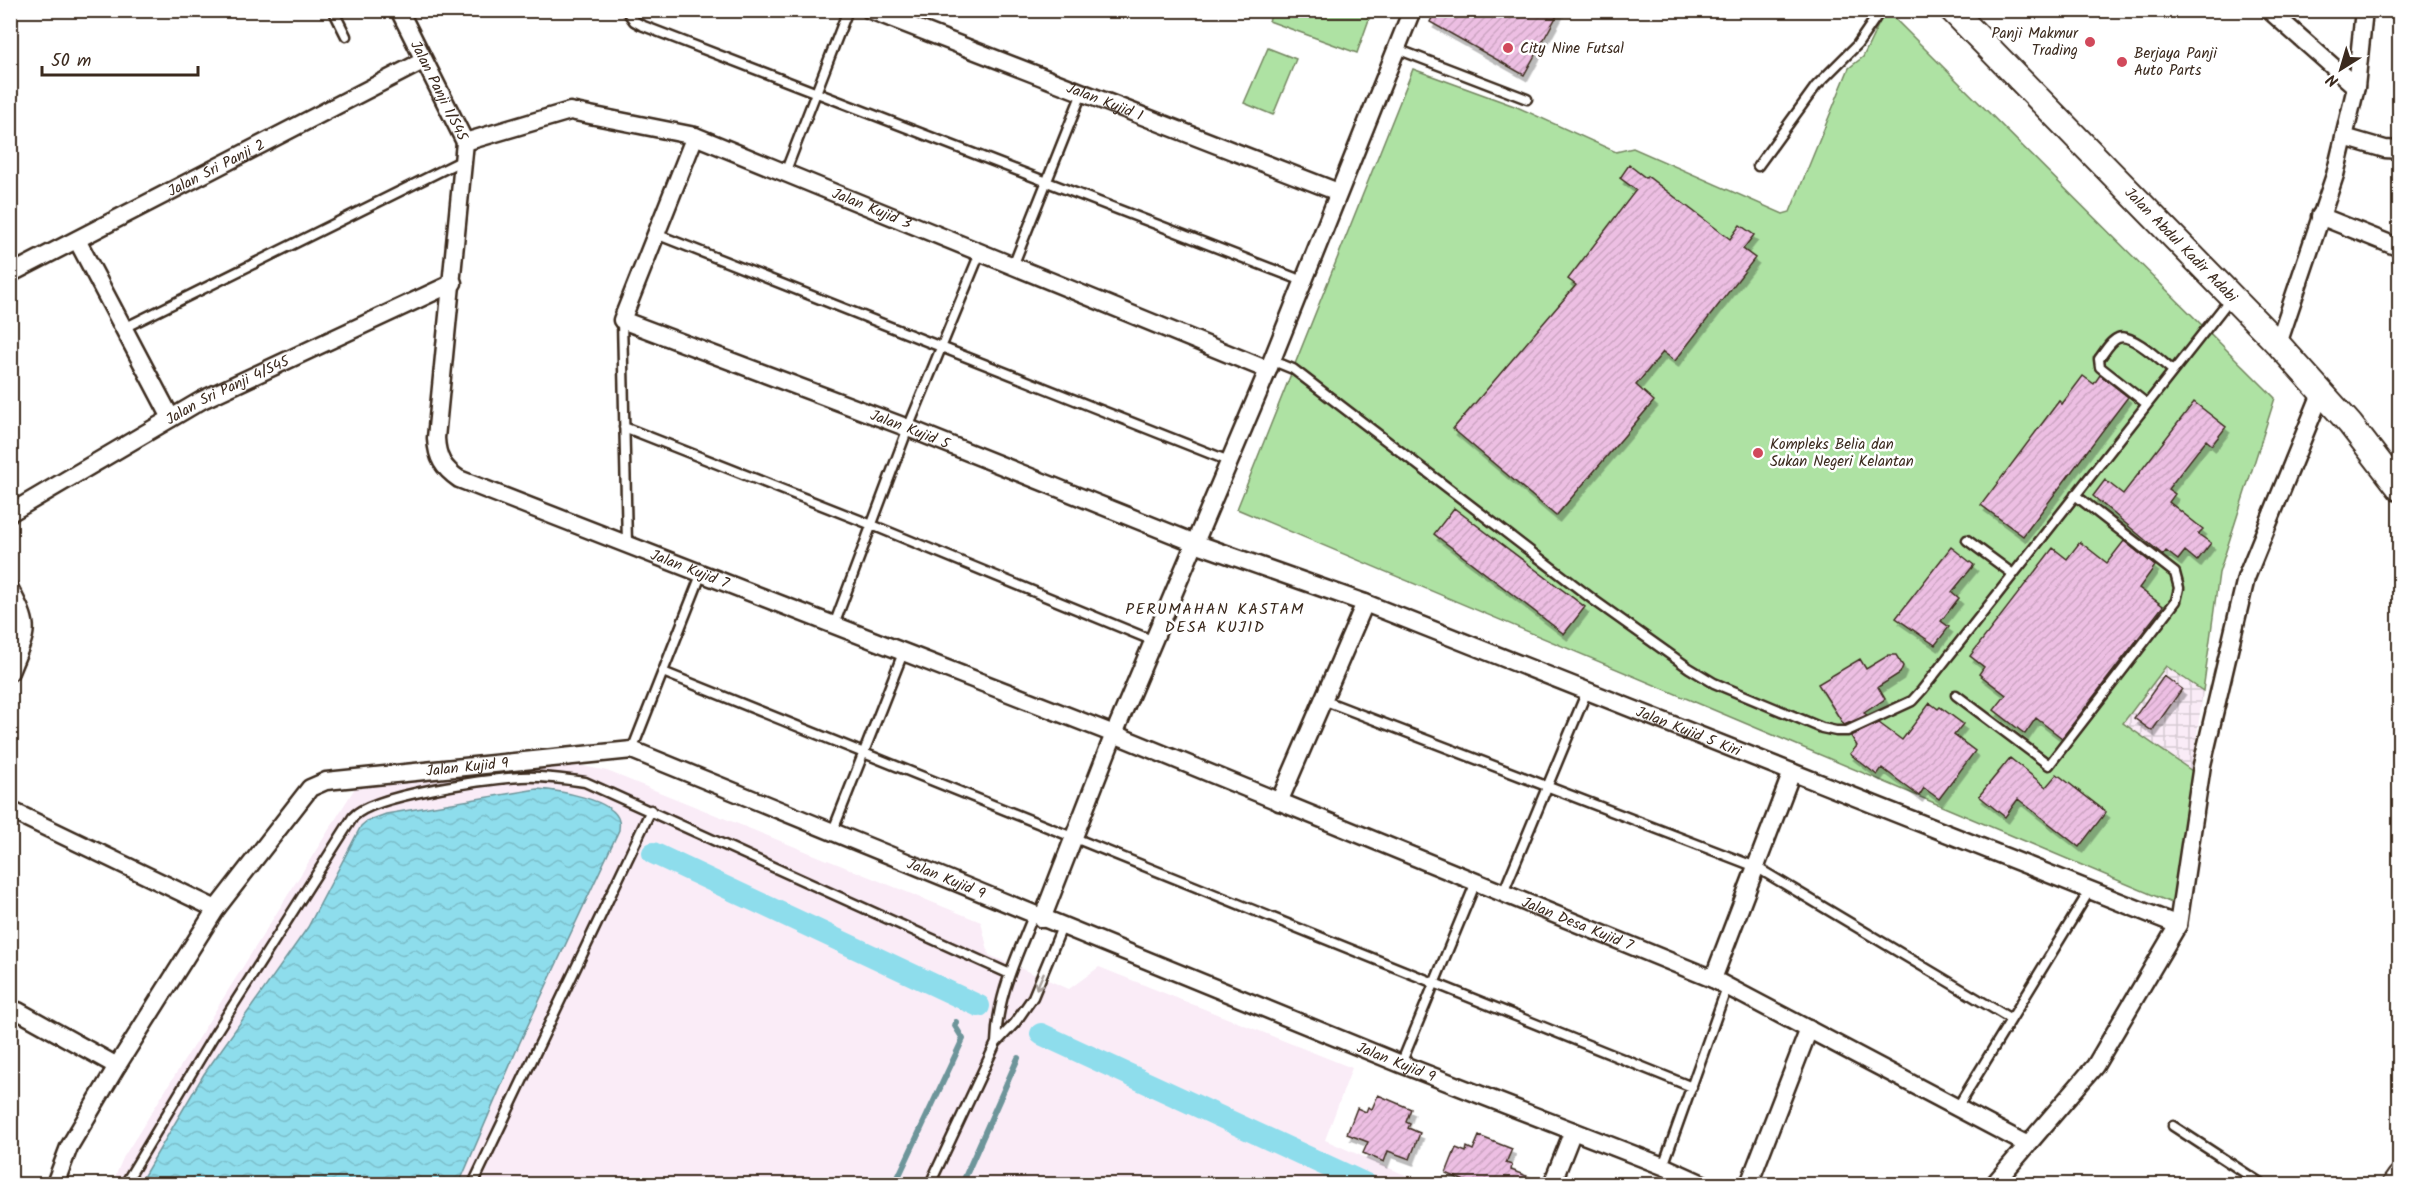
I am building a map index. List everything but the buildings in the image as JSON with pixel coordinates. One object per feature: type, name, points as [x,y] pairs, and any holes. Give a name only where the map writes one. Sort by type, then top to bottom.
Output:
[{"type":"main road","name":"Jalan Abdul Kadir Adabi","points":[[1952,10],[2278,344],[2322,391],[2397,479]]},
{"type":"main road","points":[[2395,1185],[2400,1177]]},
{"type":"street","name":"Jalan Panji 1/S45","points":[[399,10],[465,142],[453,283]]},
{"type":"street","name":"Jalan Kujid 1","points":[[870,10],[1338,192]]},
{"type":"street","points":[[1038,917],[1074,838],[1114,734],[1270,365],[1412,10]]},
{"type":"street","points":[[2269,10],[2356,87]]},
{"type":"street","points":[[2278,344],[2334,175],[2344,137],[2356,87],[2364,10]]},
{"type":"street","name":"Jalan Sri Panji 2","points":[[10,274],[423,61]]},
{"type":"street","name":"Jalan Kujid 3","points":[[465,142],[570,111],[695,136],[980,253],[1270,365]]},
{"type":"street","points":[[622,320],[695,136]]},
{"type":"street","points":[[2344,137],[2385,149],[2400,150]]},
{"type":"street","points":[[2320,216],[2400,248]]},
{"type":"street","points":[[77,240],[171,418]]},
{"type":"street","name":"Jalan Sri Panji 4/S45","points":[[10,513],[202,400],[453,283]]},
{"type":"street","name":"Jalan Kujid 7","points":[[453,283],[436,438],[437,452],[442,464],[459,479],[1114,734]]},
{"type":"street","name":"Jalan Kujid 5","points":[[622,320],[908,428],[1195,543]]},
{"type":"street","points":[[1994,1185],[2026,1144],[2095,1066],[2178,925],[2202,765],[2246,578],[2322,391]]},
{"type":"street","name":"Jalan Kujid 5 Kiri","points":[[1195,543],[1365,603],[2178,925]]},
{"type":"street","points":[[10,589],[26,625],[24,637],[10,672]]},
{"type":"street","points":[[1279,802],[1365,603]]},
{"type":"street","name":"Jalan Desa Kujid 7","points":[[1114,734],[1720,983],[2026,1144]]},
{"type":"street","name":"Jalan Kujid 9","points":[[55,1185],[69,1147],[216,909],[300,800],[315,784],[326,781],[632,750],[1401,1064],[1664,1166],[1703,1185]]},
{"type":"street","points":[[1720,983],[1756,867],[1792,772]]},
{"type":"street","points":[[10,810],[216,909]]},
{"type":"street","points":[[18,1011],[117,1066]]},
{"type":"street","points":[[1749,1185],[1809,1029]]},
{"type":"street","points":[[1552,1185],[1573,1131]]},
{"type":"lane","points":[[333,10],[346,36]]},
{"type":"lane","points":[[626,10],[634,21],[641,25],[1303,281]]},
{"type":"lane","points":[[785,173],[848,10]]},
{"type":"lane","points":[[1758,166],[1816,87],[1857,45],[1881,10]]},
{"type":"lane","points":[[1397,49],[1527,99]]},
{"type":"lane","points":[[1013,266],[1082,93]]},
{"type":"lane","points":[[124,328],[463,160]]},
{"type":"lane","points":[[656,234],[1229,461]]},
{"type":"lane","points":[[834,626],[908,428],[980,253]]},
{"type":"lane","points":[[1270,365],[1293,369],[1595,601],[1689,668],[1714,683],[1822,728],[1847,731],[1912,701],[1933,678],[2074,495],[2232,297]]},
{"type":"lane","points":[[622,320],[627,546]]},
{"type":"lane","points":[[2147,404],[2100,367],[2099,359],[2113,340],[2122,337],[2132,339],[2173,371]]},
{"type":"lane","points":[[624,427],[872,525],[1154,641]]},
{"type":"lane","points":[[1956,695],[2049,765],[2176,601],[2179,588],[2175,573],[2074,495]]},
{"type":"lane","points":[[1967,540],[2013,574]]},
{"type":"lane","points":[[632,750],[701,575]]},
{"type":"lane","points":[[832,833],[903,653]]},
{"type":"lane","points":[[663,672],[1692,1087]]},
{"type":"lane","points":[[1503,893],[1587,691]]},
{"type":"lane","points":[[1323,700],[1756,867],[2011,1019]]},
{"type":"lane","points":[[125,1185],[213,1037],[358,811],[370,805],[413,794],[520,777],[585,782],[1010,974]]},
{"type":"lane","points":[[473,1185],[651,810]]},
{"type":"lane","points":[[1401,1064],[1476,882]]},
{"type":"lane","points":[[1957,1107],[2090,890]]},
{"type":"lane","points":[[996,1043],[996,1016],[1010,974],[1038,917]]},
{"type":"lane","points":[[930,1185],[996,1043],[1015,1023],[1033,997],[1062,927]]},
{"type":"lane","points":[[1664,1166],[1692,1087],[1720,983]]},
{"type":"lane","points":[[2173,1126],[2262,1185]]},
{"type":"shaded area","points":[[2166,666],[2203,691],[2192,771],[2123,724]]},
{"type":"shaded area","points":[[520,766],[583,766],[607,771],[981,922],[989,955],[1069,989],[1099,967],[1352,1068],[1325,1140],[1426,1184],[112,1184],[123,1158],[355,788],[469,770]]},
{"type":"green space","points":[[1273,10],[1372,11],[1357,53],[1269,21]]},
{"type":"green space","name":"Kompleks Belia dan Sukan Negeri Kelantan","points":[[1885,11],[2275,398],[2219,573],[2203,691],[2166,666],[2123,723],[2192,771],[2174,904],[1237,509],[1413,69],[1517,107],[1616,152],[1633,148],[1783,214],[1790,212],[1849,68],[1863,57]]},
{"type":"green space","points":[[1268,48],[1296,59],[1273,115],[1244,103]]},
{"type":"water","points":[[537,789],[557,791],[596,801],[615,813],[619,822],[619,830],[520,1042],[459,1184],[139,1184],[204,1074],[308,927],[361,826],[367,821],[386,814]]},
{"type":"waterway","points":[[653,853],[979,1006]]},
{"type":"waterway","points":[[962,1007],[966,999]]},
{"type":"waterway","points":[[895,1184],[963,1039],[955,1026],[956,1022]]},
{"type":"waterway","points":[[1041,1034],[1366,1184]]},
{"type":"waterway","points":[[962,1184],[1018,1058]]},
{"type":"place","name":"Panji Makmur Trading","points":[[2090,42]]},
{"type":"place","name":"City Nine Futsal","points":[[1508,48]]},
{"type":"place","name":"Berjaya Panji Auto Parts","points":[[2122,62]]},
{"type":"place","name":"Kompleks Belia dan Sukan Negeri Kelantan","points":[[1758,453]]},
{"type":"district","name":"PERUMAHAN KASTAM DESA KUJID","points":[[1215,617]]}]
